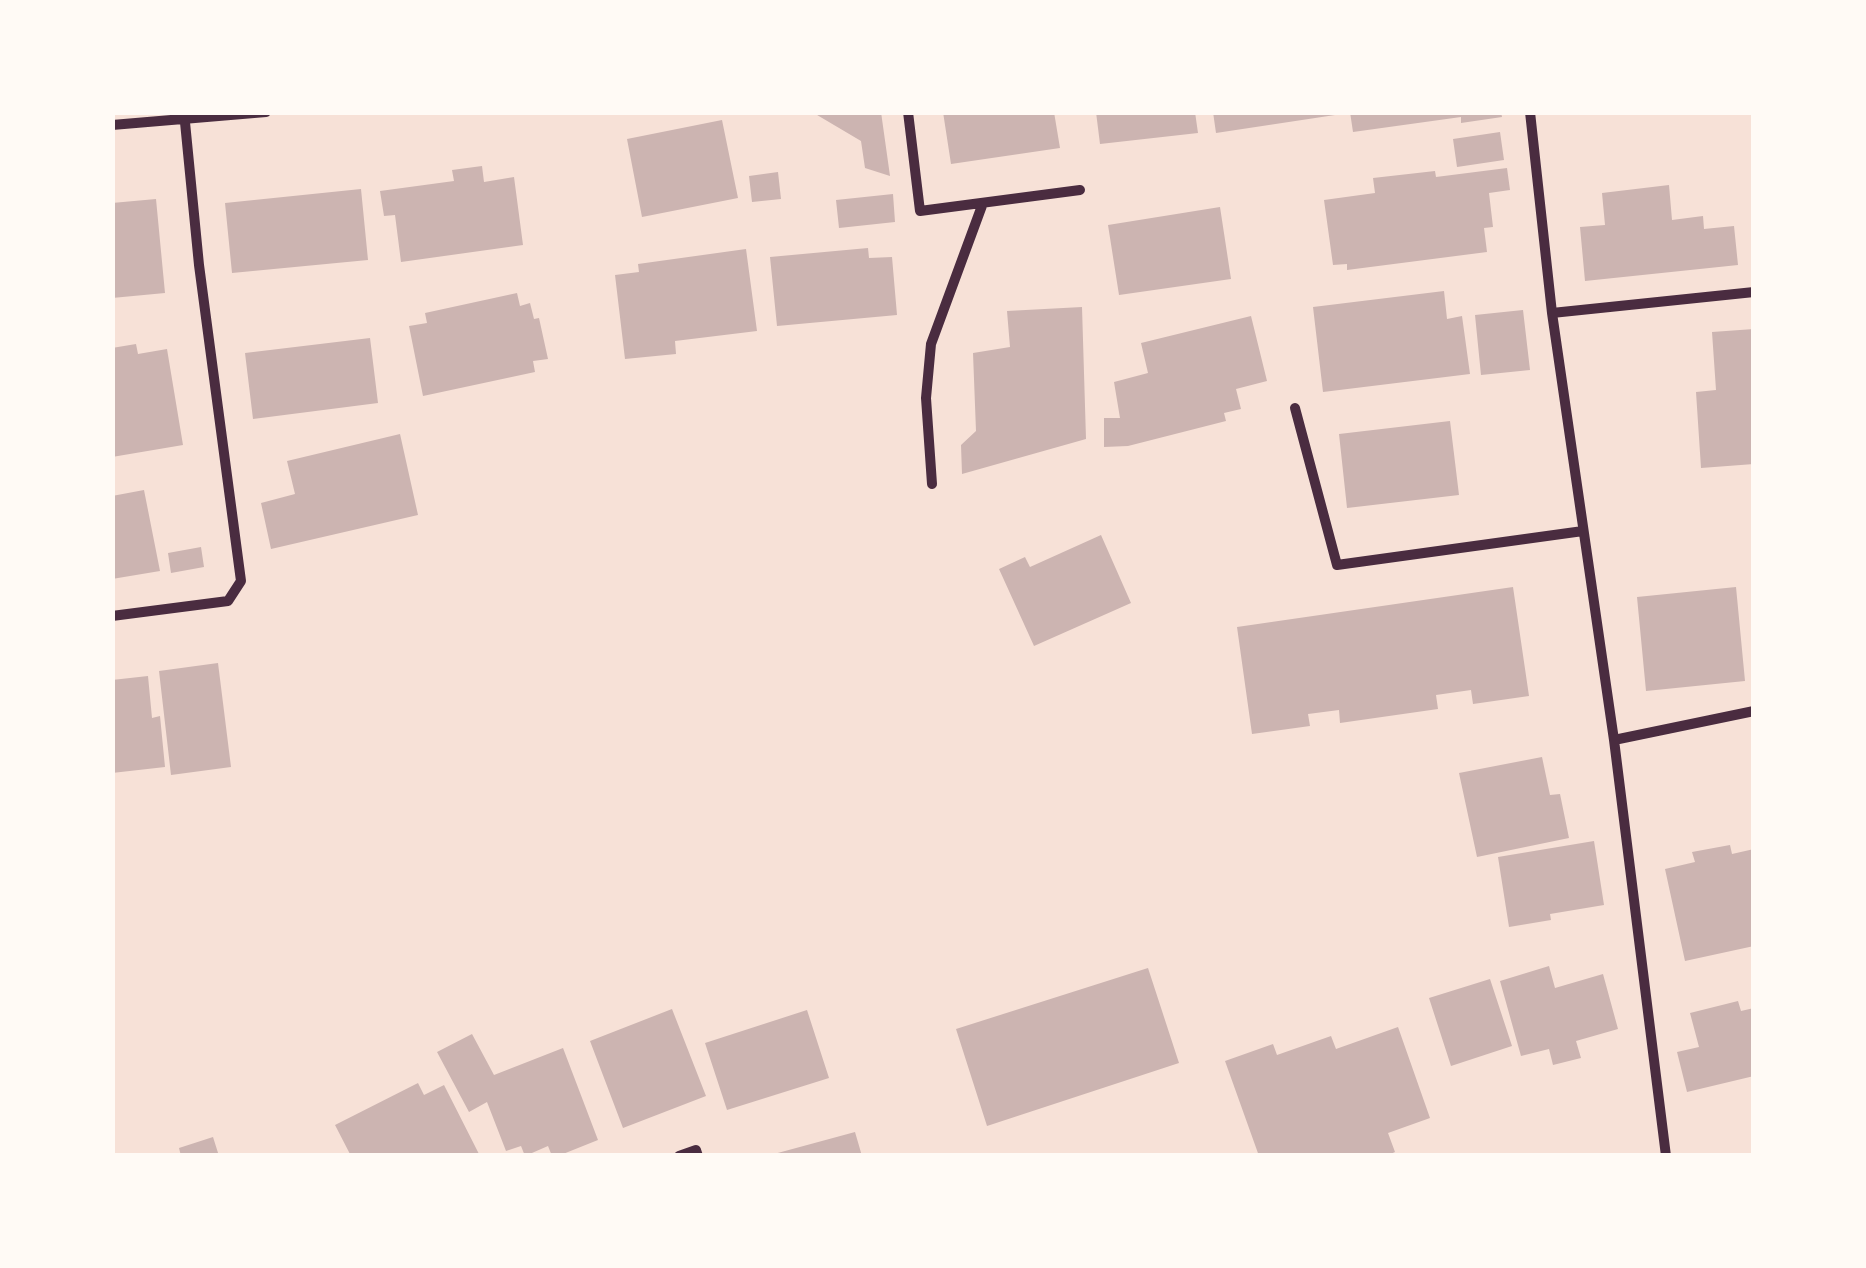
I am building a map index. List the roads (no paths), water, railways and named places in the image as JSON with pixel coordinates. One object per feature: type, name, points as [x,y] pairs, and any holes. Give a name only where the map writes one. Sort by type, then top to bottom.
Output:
[{"type":"street","points":[[112,125],[184,115],[266,112]]},
{"type":"street","points":[[908,112],[920,211],[1080,190]]},
{"type":"street","points":[[1530,112],[1552,313],[1614,740],[1666,1156]]},
{"type":"street","points":[[112,616],[228,601],[242,582],[184,115]]},
{"type":"street","points":[[932,484],[926,398],[932,344],[983,203]]},
{"type":"street","points":[[1552,313],[1754,292]]},
{"type":"street","points":[[1295,408],[1337,564],[1584,531]]},
{"type":"street","points":[[1614,740],[1754,711]]},
{"type":"street","points":[[679,1156],[696,1150],[698,1156]]}]
